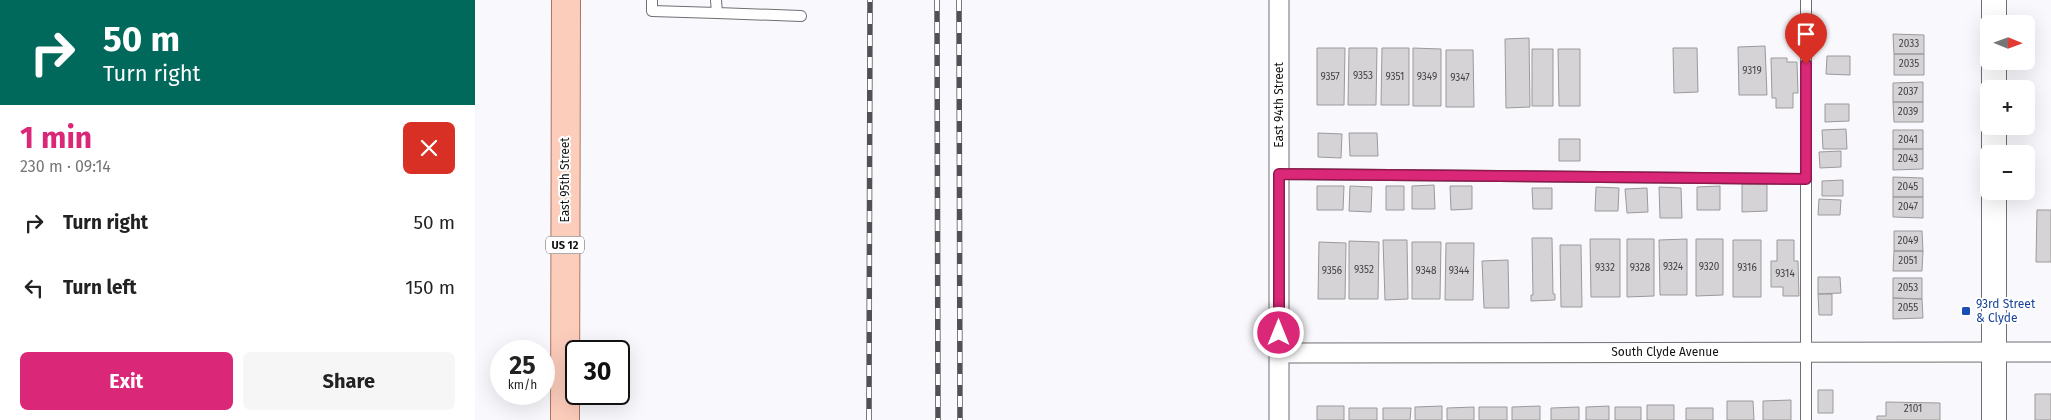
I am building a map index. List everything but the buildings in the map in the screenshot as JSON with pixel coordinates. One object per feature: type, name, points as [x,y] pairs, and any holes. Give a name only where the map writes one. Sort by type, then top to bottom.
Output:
[{"type":"main road","name":"East 95th Street","points":[[565,420],[566,0]]},
{"type":"street","name":"East 94th Street","points":[[1279,0],[1279,420]]},
{"type":"street","points":[[1994,0],[1994,15]]},
{"type":"street","points":[[1994,200],[1994,420]]},
{"type":"street","name":"South Clyde Avenue","points":[[1279,353],[2051,352]]},
{"type":"lane","points":[[652,0],[653,12],[801,16]]},
{"type":"lane","points":[[716,0],[717,13]]},
{"type":"lane","points":[[1806,0],[1806,420]]},
{"type":"lane","points":[[1279,174],[1806,179]]},
{"type":"railway","points":[[869,420],[870,0]]},
{"type":"railway","points":[[937,0],[938,420]]},
{"type":"railway","points":[[959,0],[960,420]]},
{"type":"place","name":"93rd Street & Clyde","points":[[1966,311]]},
{"type":"route","points":[[1279,333],[1279,174],[1806,179],[1806,64]]}]
